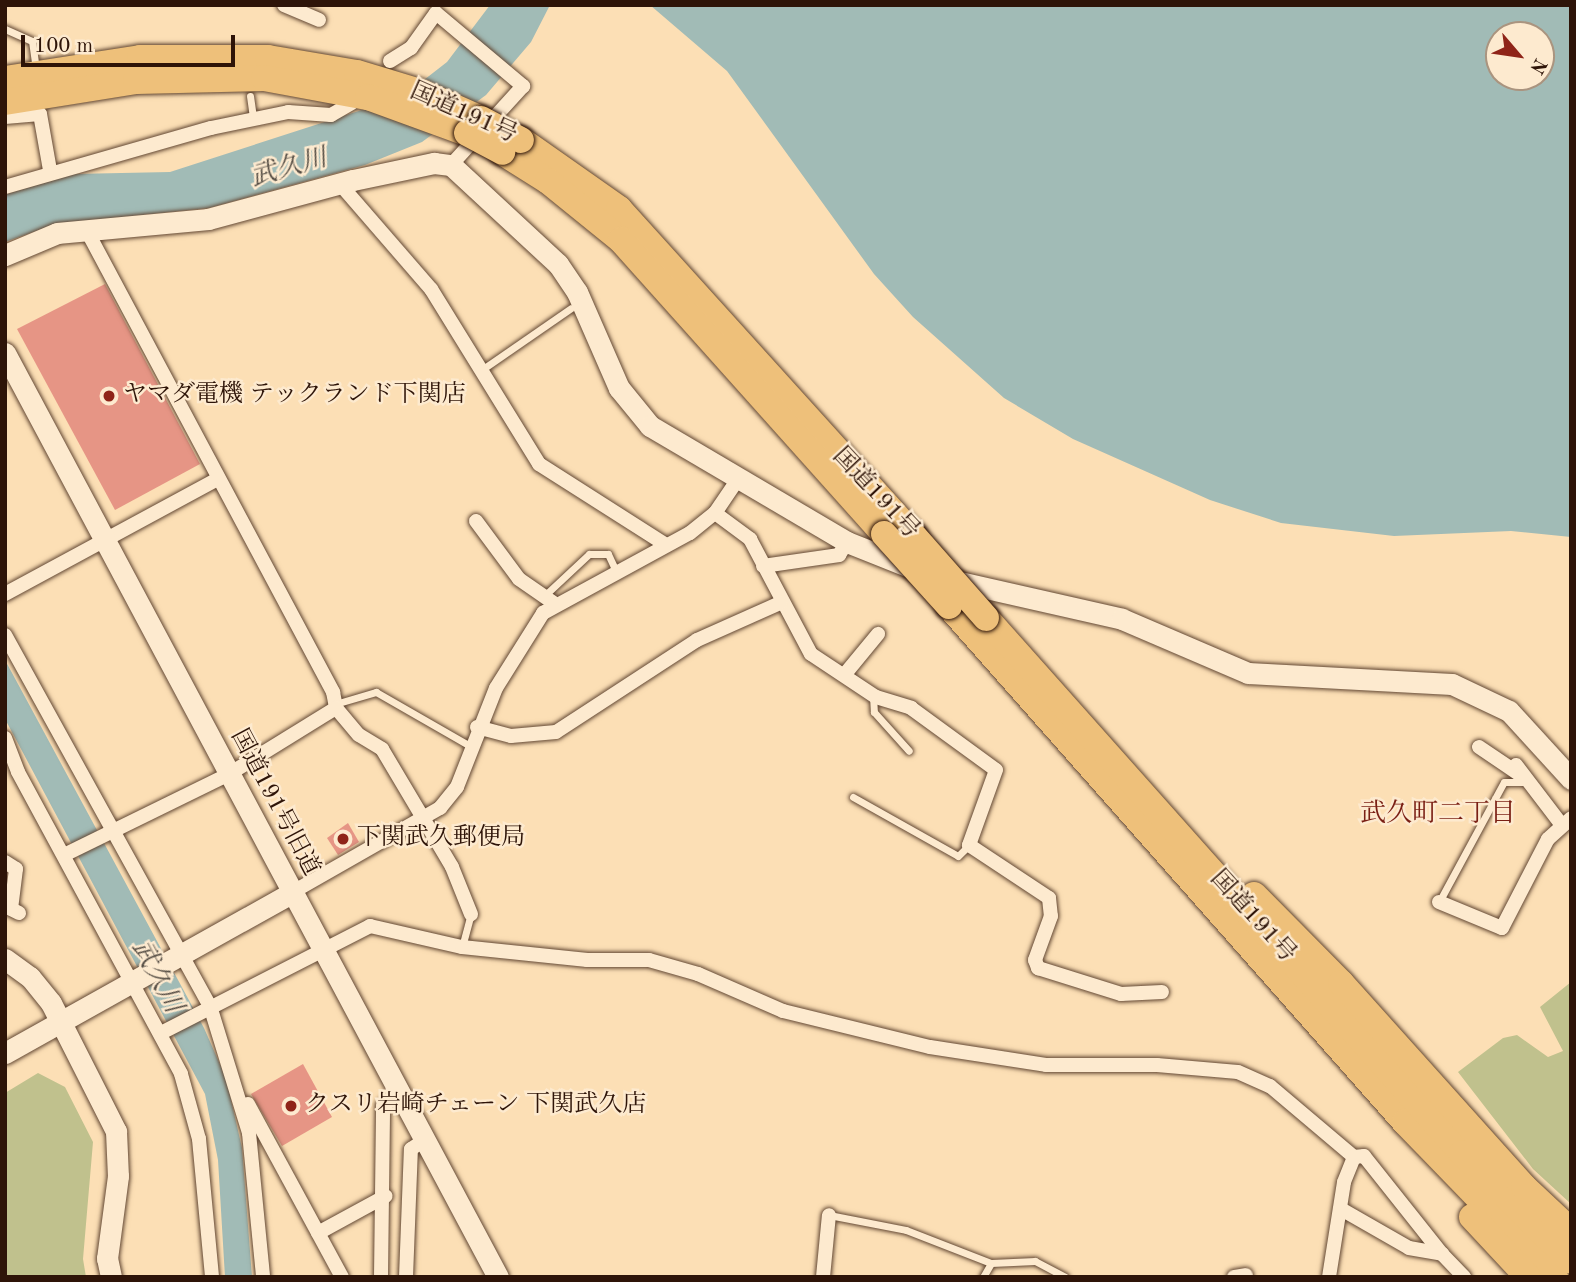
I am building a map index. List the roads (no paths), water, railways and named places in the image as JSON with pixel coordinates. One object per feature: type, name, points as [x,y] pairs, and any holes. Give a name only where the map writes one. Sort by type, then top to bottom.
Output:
[{"type":"highway","name":"国道191号","points":[[5,79],[140,58],[208,55],[296,61],[373,85],[444,123],[511,146],[619,209],[914,536],[1462,1153],[1571,1261]]},
{"type":"highway","name":"国道191号","points":[[5,103],[136,80],[264,78],[373,85]]},
{"type":"highway","name":"国道191号","points":[[511,146],[548,181],[621,240],[1405,1122],[1555,1277]]},
{"type":"highway","points":[[1132,782],[1289,929],[1524,1187],[1571,1231]]},
{"type":"highway","points":[[1304,1007],[1316,1038],[1394,1135],[1528,1277]]},
{"type":"street","points":[[284,5],[319,20]]},
{"type":"street","points":[[5,187],[50,170],[253,118],[306,111],[331,115],[373,85],[411,48],[438,11],[523,86],[451,165]]},
{"type":"street","points":[[5,117],[40,114],[50,170]]},
{"type":"street","points":[[5,256],[46,236],[208,219],[340,184],[434,163],[451,165],[568,276],[609,369],[638,413],[672,442],[847,542],[965,585],[1072,606],[1161,632],[1248,673],[1452,684],[1509,710],[1571,779]]},
{"type":"street","points":[[340,184],[430,289],[550,475],[666,545]]},
{"type":"street","points":[[87,231],[335,706],[359,735],[382,748],[423,817],[471,914]]},
{"type":"street","name":"国道191号旧道","points":[[5,353],[498,1277]]},
{"type":"street","points":[[5,594],[218,479]]},
{"type":"street","points":[[5,1053],[423,817],[457,787],[477,727],[517,649],[549,600],[616,571],[666,545],[715,513],[738,479]]},
{"type":"street","points":[[715,513],[750,539],[780,603],[807,649],[873,695],[911,708],[996,770],[969,845],[1049,898],[1051,916],[1035,960],[1038,968],[1121,994],[1162,992]]},
{"type":"street","points":[[476,522],[519,579],[549,600]]},
{"type":"street","points":[[764,566],[839,555],[847,542]]},
{"type":"street","points":[[477,727],[511,736],[556,732],[697,640],[780,603]]},
{"type":"street","points":[[845,674],[878,634]]},
{"type":"street","points":[[5,635],[207,1008],[239,1087],[342,1277]]},
{"type":"street","points":[[67,853],[110,829],[229,774],[335,706]]},
{"type":"street","points":[[5,738],[11,775],[67,853],[163,1031],[195,1118],[212,1277]]},
{"type":"street","points":[[1479,747],[1528,780]]},
{"type":"street","points":[[1439,902],[1502,928],[1527,874],[1566,821],[1516,765]]},
{"type":"street","points":[[5,862],[16,869],[11,909],[19,913]]},
{"type":"street","points":[[163,1031],[370,926],[462,947],[670,964],[822,1023],[1012,1062],[1238,1072],[1270,1086],[1354,1157],[1364,1156],[1442,1254],[1464,1277]]},
{"type":"street","points":[[5,958],[30,976],[62,1021],[116,1131],[118,1176],[107,1258],[111,1277]]},
{"type":"street","points":[[239,1087],[253,1151],[263,1277]]},
{"type":"street","points":[[381,1277],[386,1196],[383,1106],[400,1093]]},
{"type":"street","points":[[406,1277],[411,1149],[425,1140]]},
{"type":"street","points":[[1329,1277],[1341,1209],[1354,1157]]},
{"type":"street","points":[[318,1233],[386,1196]]},
{"type":"street","points":[[1341,1209],[1409,1248],[1442,1254]]},
{"type":"street","points":[[823,1277],[829,1215]]},
{"type":"lane","points":[[5,29],[32,41],[35,62]]},
{"type":"lane","points":[[250,96],[253,118]]},
{"type":"lane","points":[[483,369],[571,308]]},
{"type":"lane","points":[[549,600],[589,554],[608,554],[616,571]]},
{"type":"lane","points":[[335,706],[376,692],[470,746]]},
{"type":"lane","points":[[873,695],[874,712],[909,751]]},
{"type":"lane","points":[[1439,902],[1504,782],[1528,780]]},
{"type":"lane","points":[[853,797],[958,856],[969,845]]},
{"type":"lane","points":[[462,947],[471,914]]},
{"type":"lane","points":[[829,1215],[906,1230],[991,1264],[1035,1261],[1065,1277]]},
{"type":"lane","points":[[983,1277],[991,1264]]},
{"type":"water","name":"武久川","points":[[490,5],[550,5],[531,42],[486,95],[422,142],[365,165],[209,208],[56,224],[5,242],[5,195],[10,193],[73,174],[170,172],[402,97],[447,62]]},
{"type":"water","points":[[650,5],[1571,5],[1571,537],[1511,531],[1394,536],[1281,523],[1210,500],[1073,439],[1004,398],[913,317],[874,274],[727,71]]},
{"type":"water","name":"武久川","points":[[5,660],[204,1028],[226,1078],[242,1148],[252,1277],[225,1277],[218,1160],[205,1094],[5,719]]},
{"type":"place","name":"ヤマダ電機 テックランド下関店","points":[[109,396]]},
{"type":"place","name":"下関武久郵便局","points":[[343,839]]},
{"type":"place","name":"クスリ岩崎チェーン 下関武久店","points":[[291,1106]]},
{"type":"district","name":"武久町二丁目","points":[[1438,815]]}]
